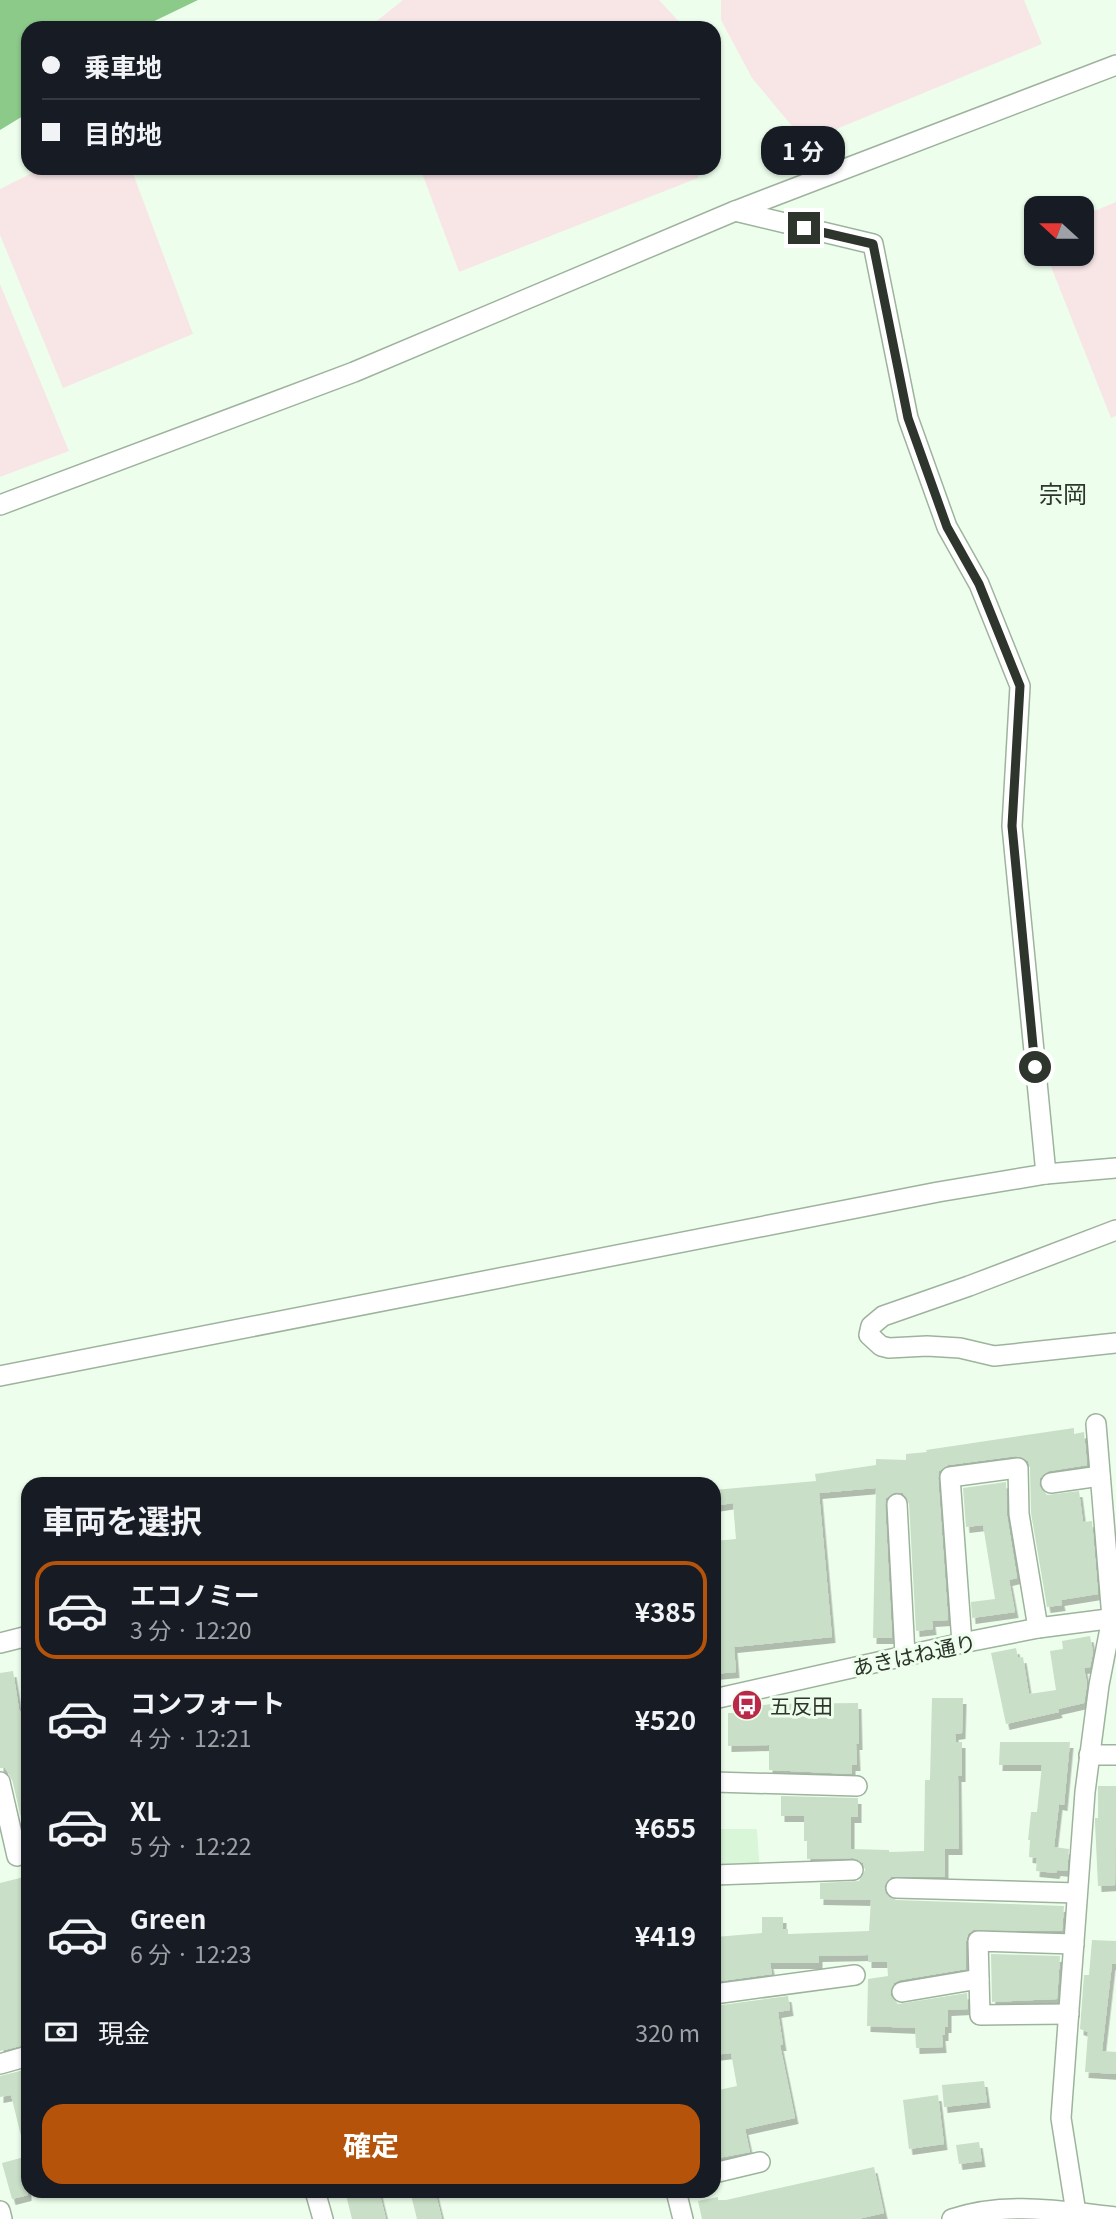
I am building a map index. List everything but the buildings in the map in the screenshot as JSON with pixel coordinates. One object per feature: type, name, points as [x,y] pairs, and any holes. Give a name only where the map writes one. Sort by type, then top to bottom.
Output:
[{"type":"street","points":[[0,505],[354,372],[735,211],[1116,65]]},
{"type":"street","points":[[735,211],[873,244],[908,418],[947,527],[979,584],[1020,686],[1012,826],[1046,1174]]},
{"type":"street","points":[[0,1376],[830,1213],[1046,1174],[1116,1168]]},
{"type":"street","points":[[1116,1230],[883,1316],[871,1326],[869,1335],[889,1349],[927,1346],[960,1348],[994,1356],[1116,1343]]},
{"type":"street","points":[[1077,2216],[1061,2119],[1089,1755],[1099,1685],[1114,1618],[1105,1463],[1096,1424]]},
{"type":"street","points":[[1051,1483],[1105,1463]]},
{"type":"street","points":[[961,1643],[950,1477],[1018,1468],[1019,1514],[1038,1628]]},
{"type":"street","points":[[897,1504],[905,1655]]},
{"type":"street","name":"あきはね通り","points":[[721,1697],[961,1643],[1038,1628],[1114,1618]]},
{"type":"street","points":[[0,1643],[21,1638]]},
{"type":"street","points":[[1089,1755],[1116,1755]]},
{"type":"street","points":[[0,1782],[15,1856]]},
{"type":"street","points":[[721,1782],[857,1786]]},
{"type":"street","points":[[721,1875],[853,1870]]},
{"type":"street","points":[[896,1888],[1077,1893]]},
{"type":"street","points":[[1069,2014],[980,2015],[978,1941],[1074,1944]]},
{"type":"street","points":[[721,1993],[855,1975]]},
{"type":"street","points":[[902,1992],[979,1979]]},
{"type":"street","points":[[0,2064],[21,2058]]},
{"type":"street","points":[[721,2171],[760,2162]]},
{"type":"street","points":[[317,2198],[323,2219]]},
{"type":"street","points":[[678,2198],[683,2219]]},
{"type":"street","points":[[952,2219],[985,2210],[1025,2208],[1077,2216],[1116,2217]]},
{"type":"street","points":[[0,2211],[2,2219]]},
{"type":"shaded area","points":[[0,0],[198,0],[154,21],[21,21],[21,117],[0,130]]},
{"type":"shaded area","points":[[403,0],[659,0],[678,21],[377,21]]},
{"type":"shaded area","points":[[721,0],[1024,0],[1042,44],[805,142],[752,78],[721,20]]},
{"type":"shaded area","points":[[28,175],[134,175],[193,334],[63,388],[0,235],[0,189]]},
{"type":"shaded area","points":[[423,175],[699,175],[698,178],[459,272]]},
{"type":"shaded area","points":[[1116,202],[1116,416],[1111,418],[1051,266],[1094,266],[1094,211]]},
{"type":"shaded area","points":[[0,284],[69,451],[0,477]]},
{"type":"shaded area","points":[[721,1829],[757,1829],[760,1873],[721,1875]]},
{"type":"place","name":"五反田","points":[[747,1705]]},
{"type":"district","name":"宗岡","points":[[1063,492]]},
{"type":"route","points":[[804,228],[873,244],[908,418],[947,527],[979,584],[1020,686],[1012,826],[1035,1067]]}]
